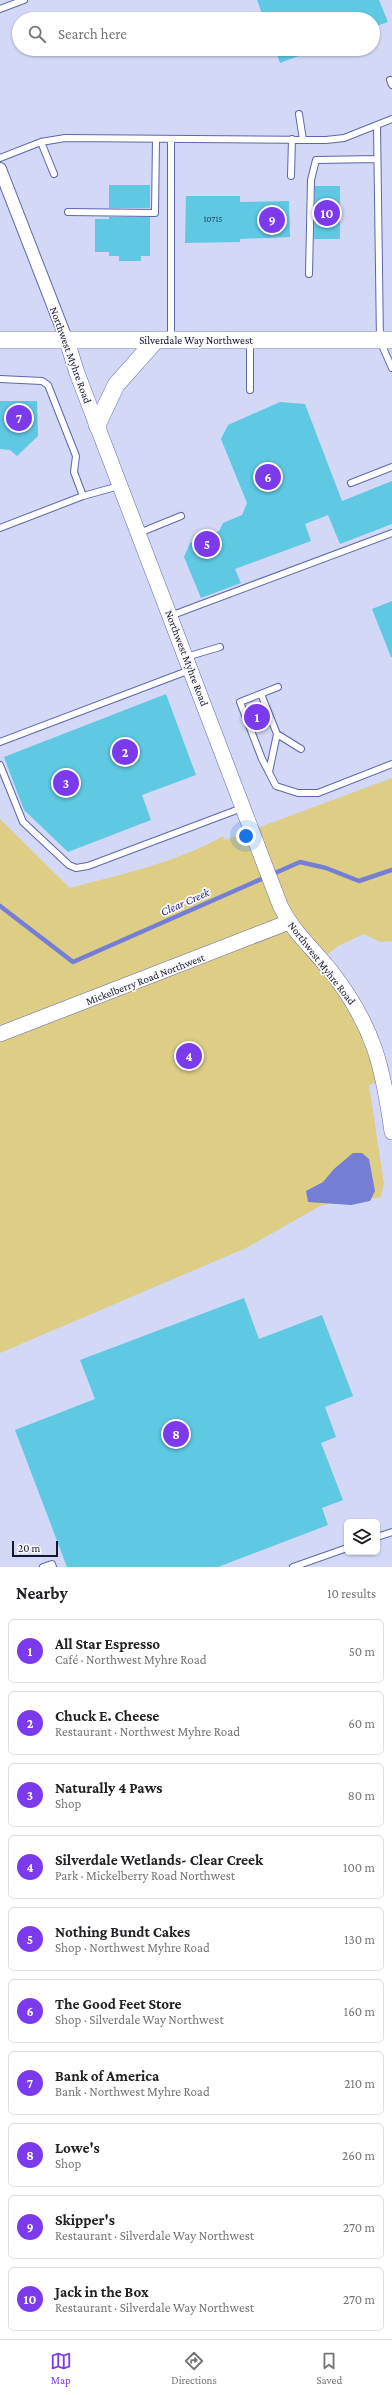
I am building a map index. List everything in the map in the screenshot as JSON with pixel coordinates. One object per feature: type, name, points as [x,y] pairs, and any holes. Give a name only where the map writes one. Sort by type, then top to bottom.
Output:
[{"type":"main road","name":"Silverdale Way Northwest","points":[[0,340],[386,341]]},
{"type":"main road","points":[[97,424],[116,385],[164,340]]},
{"type":"street","name":"Northwest Myhre Road","points":[[0,169],[244,807],[273,888],[289,922],[333,973],[356,1005],[368,1028],[381,1071],[390,1110],[392,1132]]},
{"type":"street","name":"Mickelberry Road Northwest","points":[[0,1034],[289,922]]},
{"type":"lane","points":[[0,9],[24,0]]},
{"type":"lane","points":[[299,114],[303,140]]},
{"type":"lane","points":[[0,158],[42,142],[65,138],[303,140],[344,138],[392,119]]},
{"type":"lane","points":[[377,126],[377,159],[386,341],[392,368]]},
{"type":"lane","points":[[68,212],[155,213],[156,139]]},
{"type":"lane","points":[[164,340],[171,139]]},
{"type":"lane","points":[[291,176],[292,139]]},
{"type":"lane","points":[[42,142],[54,174]]},
{"type":"lane","points":[[309,274],[311,180],[316,160],[377,159]]},
{"type":"lane","points":[[250,340],[250,390]]},
{"type":"lane","points":[[0,380],[42,381],[48,385],[76,456],[74,472],[83,496]]},
{"type":"lane","points":[[351,483],[392,467]]},
{"type":"lane","points":[[0,528],[83,496],[120,485]]},
{"type":"lane","points":[[138,533],[181,516]]},
{"type":"lane","points":[[170,616],[392,533]]},
{"type":"lane","points":[[0,742],[189,663],[220,647]]},
{"type":"lane","points":[[278,687],[240,702],[276,786],[298,793],[318,793],[392,764]]},
{"type":"lane","points":[[261,694],[277,734],[269,772]]},
{"type":"lane","points":[[277,734],[301,749]]},
{"type":"lane","points":[[0,765],[23,822],[61,860],[76,868],[88,866],[244,807]]},
{"type":"lane","points":[[380,1536],[392,1532]]},
{"type":"lane","points":[[293,1567],[344,1549]]},
{"type":"lane","points":[[43,1567],[52,1564],[53,1567]]},
{"type":"shaded area","points":[[392,778],[392,941],[380,942],[364,934],[338,946],[321,960],[333,973],[383,1080],[369,1085],[384,1184],[381,1197],[365,1200],[340,1201],[320,1206],[246,1248],[0,1353],[0,819],[70,888],[129,873],[168,861],[187,854],[223,836],[225,840]]},
{"type":"water","points":[[353,1153],[362,1153],[369,1159],[375,1191],[370,1201],[351,1205],[308,1202],[306,1191],[323,1182],[334,1169]]},
{"type":"building","points":[[257,0],[379,0],[388,22],[380,25],[380,12],[261,12]]},
{"type":"building","points":[[278,56],[299,56],[280,63]]},
{"type":"building","points":[[109,185],[150,185],[150,208],[109,208]]},
{"type":"building","points":[[315,186],[340,186],[340,239],[314,239]]},
{"type":"building","points":[[186,196],[240,196],[240,202],[289,201],[290,237],[240,239],[240,242],[185,243]]},
{"type":"building","points":[[109,217],[150,217],[150,256],[141,256],[141,261],[119,261],[119,256],[109,256],[109,252],[95,252],[95,219],[109,219]]},
{"type":"building","points":[[0,401],[37,401],[38,436],[17,456],[10,450],[0,449]]},
{"type":"building","points":[[280,402],[305,404],[342,501],[392,481],[392,524],[340,544],[328,515],[305,524],[311,541],[235,569],[241,583],[201,598],[184,557],[190,543],[219,531],[223,523],[242,515],[247,503],[221,439],[228,425]]},
{"type":"building","points":[[392,601],[392,657],[391,657],[372,609]]},
{"type":"building","points":[[166,694],[196,775],[142,795],[151,820],[68,852],[24,810],[4,757]]},
{"type":"building","points":[[260,707],[267,724],[255,728],[248,711]]},
{"type":"building","points":[[244,1298],[259,1339],[322,1315],[353,1396],[325,1407],[336,1437],[321,1443],[343,1500],[322,1508],[328,1525],[218,1567],[67,1567],[15,1430],[95,1399],[80,1360]]},
{"type":"waterway","name":"Clear Creek","points":[[0,906],[73,962],[300,862],[326,868],[359,881],[392,870]]},
{"type":"place","name":"Jack in the Box","points":[[327,213]]},
{"type":"place","name":"Skipper's","points":[[272,220]]},
{"type":"place","name":"Bank of America","points":[[19,418]]},
{"type":"place","name":"The Good Feet Store","points":[[268,477]]},
{"type":"place","name":"Nothing Bundt Cakes","points":[[207,544]]},
{"type":"place","name":"All Star Espresso","points":[[257,717]]},
{"type":"place","name":"Chuck E. Cheese","points":[[125,752]]},
{"type":"place","name":"Naturally 4 Paws","points":[[66,783]]},
{"type":"place","name":"Silverdale Wetlands- Clear Creek","points":[[189,1056]]},
{"type":"place","name":"Lowe's","points":[[176,1434]]}]
